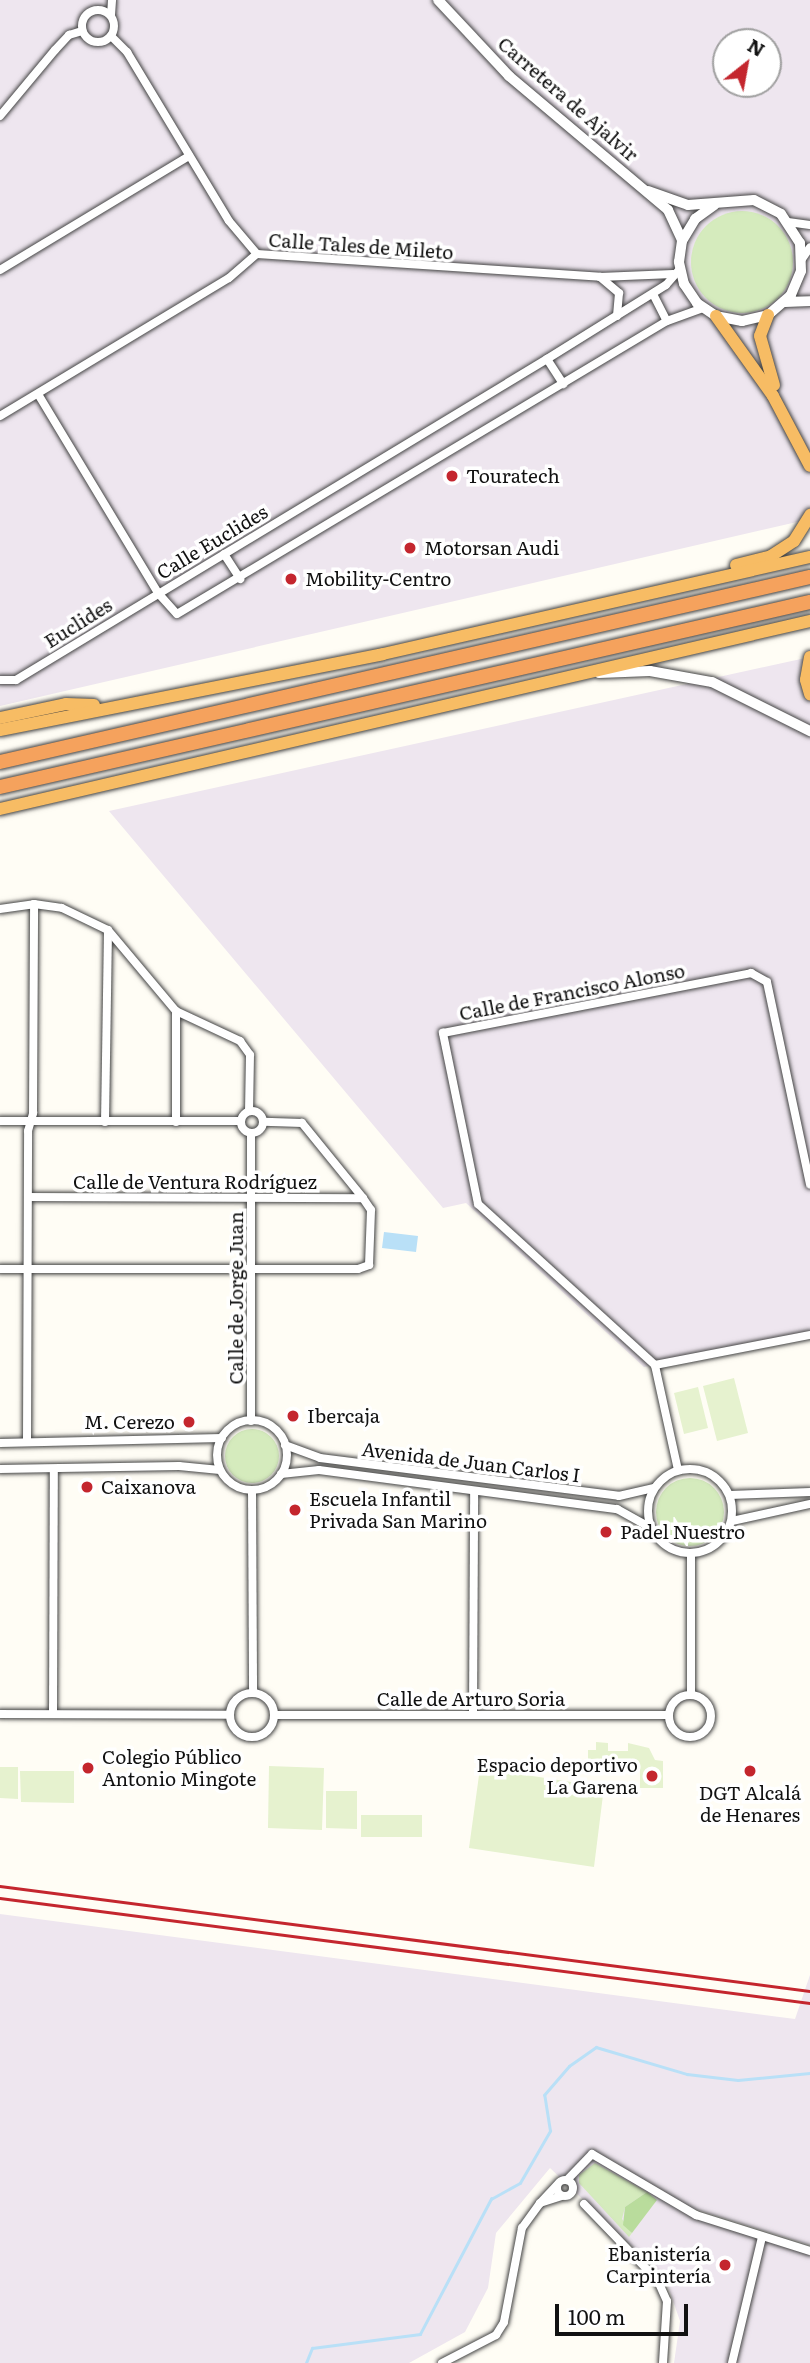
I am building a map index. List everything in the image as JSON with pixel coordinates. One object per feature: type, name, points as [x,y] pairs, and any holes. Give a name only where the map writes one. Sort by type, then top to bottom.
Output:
[{"type":"highway","points":[[768,315],[760,336],[764,360],[810,445]]},
{"type":"highway","points":[[716,316],[773,396],[810,466]]},
{"type":"highway","points":[[644,593],[771,556],[794,541],[810,515]]},
{"type":"highway","points":[[0,730],[383,654],[810,557]]},
{"type":"highway","points":[[0,762],[810,577]]},
{"type":"highway","points":[[0,787],[810,602]]},
{"type":"highway","points":[[0,809],[810,621]]},
{"type":"highway","points":[[810,657],[806,680],[810,694]]},
{"type":"highway","points":[[0,718],[66,704],[111,706]]},
{"type":"highway","points":[[0,803],[78,789]]},
{"type":"street","points":[[82,31],[94,0]]},
{"type":"street","points":[[112,0],[111,36],[127,52],[229,221],[257,254]]},
{"type":"street","name":"Carretera de Ajalvir","points":[[438,0],[509,76],[668,210],[682,241]]},
{"type":"street","points":[[88,12],[95,9],[111,15]]},
{"type":"street","points":[[82,31],[99,43],[111,36]]},
{"type":"street","points":[[0,116],[69,35],[82,31]]},
{"type":"street","points":[[0,270],[189,156]]},
{"type":"street","name":"Carretera de Ajalvir","points":[[648,191],[688,205],[714,205]]},
{"type":"street","points":[[788,222],[802,259],[801,271],[785,302],[768,315],[742,321],[716,316],[703,308],[676,271],[682,241],[695,219],[714,205],[754,200],[788,222],[810,225]]},
{"type":"street","points":[[802,259],[810,247]]},
{"type":"street","name":"Calle Tales de Mileto","points":[[0,416],[229,278],[257,254],[600,277],[676,271]]},
{"type":"street","name":"Calle Euclides","points":[[676,271],[653,294],[158,593],[177,614],[240,579],[667,321],[703,308]]},
{"type":"street","points":[[801,271],[810,283]]},
{"type":"street","points":[[600,277],[619,293],[617,316]]},
{"type":"street","points":[[653,294],[667,321]]},
{"type":"street","points":[[785,302],[810,301]]},
{"type":"street","points":[[547,359],[563,384]]},
{"type":"street","points":[[38,394],[158,593]]},
{"type":"street","points":[[224,554],[240,579]]},
{"type":"street","name":"Euclides","points":[[0,680],[16,680],[158,593]]},
{"type":"street","points":[[585,673],[650,671],[712,682],[810,731]]},
{"type":"street","points":[[27,1442],[28,1197],[34,904]]},
{"type":"street","points":[[0,909],[34,904],[62,908],[108,930],[176,1012],[240,1041],[250,1055],[249,1110],[240,1121]]},
{"type":"street","points":[[105,1122],[108,930]]},
{"type":"street","name":"Calle de Francisco Alonso","points":[[655,1365],[478,1204],[443,1033],[751,973],[766,982],[810,1184]]},
{"type":"street","points":[[176,1012],[176,1122]]},
{"type":"street","points":[[249,1110],[257,1111],[264,1122]]},
{"type":"street","points":[[0,1121],[240,1121],[251,1133],[264,1122],[302,1123],[371,1210],[369,1265],[358,1269],[0,1269]]},
{"type":"street","name":"Calle de Jorge Juan","points":[[251,1133],[251,1421]]},
{"type":"street","name":"Calle de Ventura Rodríguez","points":[[28,1197],[363,1198]]},
{"type":"street","points":[[678,1470],[655,1365],[810,1335]]},
{"type":"street","points":[[251,1421],[272,1427],[285,1446],[281,1474],[274,1483],[252,1490],[233,1485],[220,1470],[217,1460],[222,1438],[239,1423],[251,1421]]},
{"type":"street","points":[[0,1443],[222,1438]]},
{"type":"street","name":"Avenida de Juan Carlos I","points":[[285,1446],[320,1458],[619,1496],[654,1488]]},
{"type":"street","points":[[0,1469],[179,1466],[220,1470]]},
{"type":"street","points":[[691,1468],[714,1475],[730,1495],[732,1521],[717,1545],[691,1554],[667,1547],[651,1528],[648,1514],[654,1488],[678,1470],[691,1468]]},
{"type":"street","points":[[53,1714],[54,1469]]},
{"type":"street","name":"Avenida de Juan Carlos I","points":[[281,1474],[319,1470],[617,1509],[651,1528]]},
{"type":"street","points":[[252,1490],[253,1693]]},
{"type":"street","points":[[472,1714],[474,1491]]},
{"type":"street","points":[[730,1495],[810,1492]]},
{"type":"street","points":[[732,1521],[810,1504]]},
{"type":"street","points":[[691,1554],[691,1695]]},
{"type":"street","points":[[253,1693],[265,1698],[274,1715],[270,1728],[252,1737],[234,1728],[230,1715],[234,1702],[253,1693]]},
{"type":"street","points":[[691,1695],[708,1705],[711,1719],[704,1732],[684,1736],[673,1728],[669,1715],[678,1698],[691,1695]]},
{"type":"street","points":[[0,1714],[230,1715]]},
{"type":"street","name":"Calle de Arturo Soria","points":[[274,1715],[669,1715]]},
{"type":"street","points":[[442,2363],[496,2335],[504,2322],[523,2228],[540,2203],[592,2154],[696,2215],[810,2250]]},
{"type":"street","points":[[563,2181],[657,2281],[667,2301],[663,2363]]},
{"type":"street","points":[[563,2181],[556,2190],[564,2197],[584,2204]]},
{"type":"street","points":[[540,2203],[564,2197],[573,2189]]},
{"type":"street","points":[[732,2363],[762,2237]]},
{"type":"shaded area","points":[[0,0],[810,0],[810,519],[0,706]]},
{"type":"shaded area","points":[[810,657],[810,1335],[644,1367],[466,1203],[443,1208],[109,811]]},
{"type":"shaded area","points":[[0,1914],[795,2019],[810,1975],[810,2245],[666,2200],[810,2251],[810,2363],[674,2363],[680,2321],[665,2278],[550,2168],[496,2233],[488,2288],[465,2332],[409,2363],[0,2363]]},
{"type":"green space","points":[[742,211],[761,215],[778,226],[789,243],[793,262],[789,281],[778,298],[761,309],[742,313],[723,309],[706,298],[695,281],[691,262],[695,243],[706,226],[723,215]]},
{"type":"green space","points":[[734,1378],[748,1433],[717,1441],[703,1386]]},
{"type":"green space","points":[[698,1387],[708,1428],[684,1434],[674,1393]]},
{"type":"green space","points":[[252,1429],[271,1437],[279,1456],[271,1475],[252,1483],[233,1475],[225,1456],[233,1437]]},
{"type":"green space","points":[[690,1478],[703,1481],[714,1488],[721,1499],[724,1512],[721,1525],[714,1536],[703,1543],[690,1546],[677,1543],[666,1536],[659,1525],[656,1512],[659,1499],[666,1488],[677,1481]]},
{"type":"green space","name":"Espacio deportivo La Garena","points":[[596,1742],[608,1743],[608,1751],[628,1751],[628,1743],[649,1748],[655,1760],[663,1761],[663,1788],[640,1788],[640,1765],[624,1765],[624,1759],[588,1759],[588,1750],[596,1750]]},
{"type":"green space","points":[[269,1766],[324,1768],[322,1830],[268,1828]]},
{"type":"green space","points":[[0,1767],[18,1767],[18,1799],[0,1798]]},
{"type":"green space","points":[[480,1768],[604,1787],[594,1867],[469,1848]]},
{"type":"green space","points":[[20,1771],[74,1771],[74,1803],[21,1802]]},
{"type":"green space","points":[[326,1791],[357,1791],[357,1829],[326,1828]]},
{"type":"green space","points":[[361,1815],[422,1815],[422,1837],[361,1837]]},
{"type":"green space","points":[[595,2163],[647,2192],[625,2207],[622,2219],[632,2233],[629,2237],[579,2183],[579,2175]]},
{"type":"green space","points":[[647,2192],[657,2200],[632,2233],[623,2225],[625,2207]]},
{"type":"water","points":[[384,1232],[418,1236],[416,1252],[382,1248]]},
{"type":"waterway","points":[[306,2363],[312,2348],[420,2334],[491,2199],[520,2183],[550,2131],[544,2095],[569,2066],[596,2047],[687,2074],[738,2080],[810,2073]]},
{"type":"railway","points":[[0,1886],[810,1991]]},
{"type":"railway","points":[[0,1898],[810,2003]]},
{"type":"place","name":"Touratech","points":[[452,476]]},
{"type":"place","name":"Motorsan Audi","points":[[410,548]]},
{"type":"place","name":"Mobility-Centro","points":[[291,579]]},
{"type":"place","name":"Ibercaja","points":[[293,1416]]},
{"type":"place","name":"M. Cerezo","points":[[189,1422]]},
{"type":"place","name":"Caixanova","points":[[87,1487]]},
{"type":"place","name":"Escuela Infantil Privada San Marino","points":[[295,1510]]},
{"type":"place","name":"Padel Nuestro","points":[[606,1532]]},
{"type":"place","name":"Colegio Público Antonio Mingote","points":[[88,1768]]},
{"type":"place","name":"DGT Alcalá de Henares","points":[[750,1771]]},
{"type":"place","name":"Espacio deportivo La Garena","points":[[652,1776]]},
{"type":"place","name":"Ebanistería Carpintería","points":[[725,2265]]}]
